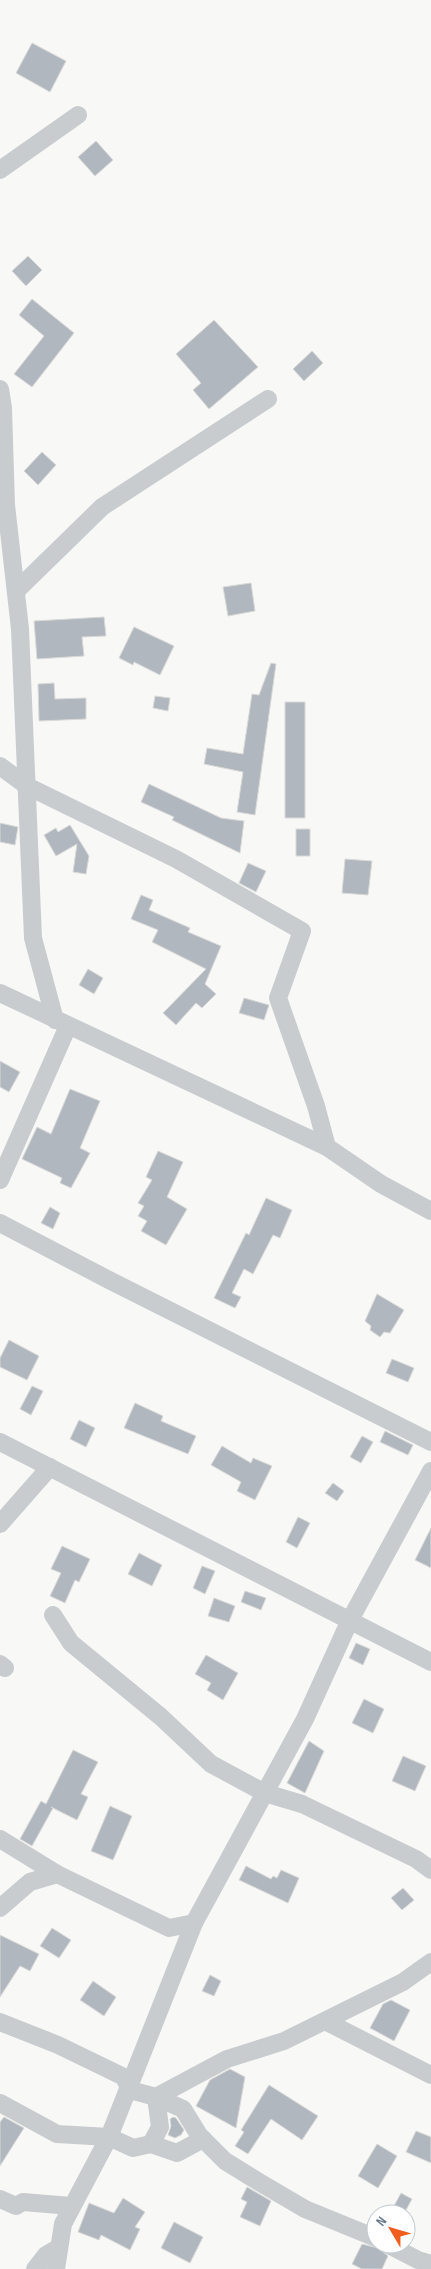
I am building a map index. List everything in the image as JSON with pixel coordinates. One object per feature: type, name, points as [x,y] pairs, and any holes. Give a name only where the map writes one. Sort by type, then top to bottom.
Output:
[{"type":"street","points":[[0,170],[78,115]]},
{"type":"street","points":[[0,389],[3,408],[6,505],[20,629],[33,938],[62,1023],[0,1180]]},
{"type":"street","points":[[16,591],[102,507],[268,399]]},
{"type":"street","points":[[0,766],[27,786],[176,859],[302,930],[278,998],[316,1106],[327,1146]]},
{"type":"street","points":[[0,993],[327,1146],[381,1184],[431,1211]]},
{"type":"street","points":[[0,1222],[109,1280],[431,1442]]},
{"type":"street","points":[[0,1442],[431,1662]]},
{"type":"street","points":[[0,1524],[50,1467]]},
{"type":"street","points":[[56,2269],[63,2224],[71,2206],[102,2155],[130,2090],[194,1923],[305,1718],[350,1620],[431,1471]]},
{"type":"street","points":[[53,1615],[71,1643],[162,1717],[211,1764],[265,1793],[302,1804],[416,1859],[431,1870]]},
{"type":"street","points":[[0,1839],[57,1874],[169,1928],[194,1923]]},
{"type":"street","points":[[0,1908],[30,1882],[57,1874]]},
{"type":"street","points":[[156,2097],[227,2058],[284,2041],[325,2021],[403,1982],[431,1962]]},
{"type":"street","points":[[325,2021],[431,2074]]},
{"type":"street","points":[[0,2022],[58,2045],[124,2077],[130,2090]]},
{"type":"street","points":[[130,2090],[156,2097],[183,2109],[203,2139],[225,2161],[305,2209],[366,2234]]},
{"type":"street","points":[[151,2144],[160,2127],[156,2097]]},
{"type":"street","points":[[0,2103],[57,2134],[109,2137],[133,2148],[151,2144],[177,2153],[203,2139]]},
{"type":"street","points":[[0,2214],[8,2202],[71,2206]]},
{"type":"street","points":[[35,2269],[46,2255],[58,2248]]},
{"type":"street","points":[[406,2254],[431,2264]]},
{"type":"building","points":[[32,43],[66,61],[50,92],[16,73]]},
{"type":"building","points":[[96,141],[113,160],[95,176],[78,157]]},
{"type":"building","points":[[28,256],[42,270],[26,286],[12,271]]},
{"type":"building","points":[[32,299],[74,333],[32,387],[14,374],[44,336],[19,315]]},
{"type":"building","points":[[214,320],[258,367],[209,409],[193,390],[201,383],[176,354]]},
{"type":"building","points":[[312,351],[323,363],[304,381],[293,369]]},
{"type":"building","points":[[42,452],[56,465],[38,485],[24,471]]},
{"type":"building","points":[[251,583],[255,611],[228,616],[223,587]]},
{"type":"building","points":[[104,617],[106,636],[82,637],[84,656],[37,659],[34,621]]},
{"type":"building","points":[[134,627],[174,646],[160,675],[134,662],[133,665],[119,658]]},
{"type":"building","points":[[271,663],[276,664],[255,815],[237,812],[243,772],[204,764],[207,748],[243,754],[252,694],[259,695]]},
{"type":"building","points":[[54,683],[55,699],[86,698],[86,719],[39,721],[38,684]]},
{"type":"building","points":[[155,696],[170,698],[168,711],[153,708]]},
{"type":"building","points":[[285,702],[305,702],[305,818],[285,818]]},
{"type":"building","points":[[149,784],[221,818],[244,821],[240,853],[172,820],[174,817],[141,802]]},
{"type":"building","points":[[0,823],[18,827],[15,845],[0,842]]},
{"type":"building","points":[[70,825],[89,856],[86,874],[73,872],[77,844],[56,856],[44,835],[56,828],[58,832]]},
{"type":"building","points":[[296,829],[310,829],[310,856],[296,856]]},
{"type":"building","points":[[345,859],[372,861],[368,895],[342,893]]},
{"type":"building","points":[[248,863],[266,871],[256,892],[239,883]]},
{"type":"building","points":[[141,895],[153,900],[149,910],[190,928],[188,932],[221,946],[205,984],[216,994],[202,1008],[196,1003],[176,1025],[163,1013],[206,969],[152,942],[158,930],[131,919]]},
{"type":"building","points":[[88,969],[103,978],[94,994],[79,985]]},
{"type":"building","points":[[244,998],[269,1005],[264,1020],[239,1013]]},
{"type":"building","points":[[0,1061],[20,1072],[9,1092],[0,1087]]},
{"type":"building","points":[[70,1089],[100,1101],[80,1148],[90,1153],[71,1188],[60,1183],[62,1178],[22,1159],[37,1127],[51,1134]]},
{"type":"building","points":[[158,1151],[183,1162],[167,1197],[187,1209],[166,1245],[141,1231],[147,1221],[138,1216],[144,1206],[138,1203],[152,1180],[146,1177]]},
{"type":"building","points":[[266,1198],[292,1210],[280,1238],[273,1235],[253,1274],[244,1269],[232,1293],[241,1297],[235,1308],[214,1298],[246,1233],[249,1235]]},
{"type":"building","points":[[50,1207],[60,1213],[53,1229],[41,1223]]},
{"type":"building","points":[[377,1294],[404,1310],[390,1333],[384,1332],[380,1337],[370,1330],[371,1326],[365,1321]]},
{"type":"building","points":[[9,1340],[39,1356],[27,1380],[0,1367],[0,1358]]},
{"type":"building","points":[[392,1359],[414,1368],[408,1382],[386,1373]]},
{"type":"building","points":[[32,1386],[43,1391],[31,1415],[20,1409]]},
{"type":"building","points":[[135,1403],[163,1416],[161,1421],[196,1436],[188,1454],[124,1428]]},
{"type":"building","points":[[79,1420],[95,1428],[86,1447],[70,1439]]},
{"type":"building","points":[[385,1431],[413,1445],[408,1455],[380,1442]]},
{"type":"building","points":[[362,1436],[373,1442],[361,1463],[350,1457]]},
{"type":"building","points":[[222,1446],[251,1463],[253,1458],[272,1466],[255,1500],[237,1491],[241,1482],[211,1465]]},
{"type":"building","points":[[333,1483],[344,1491],[337,1501],[325,1493]]},
{"type":"building","points":[[298,1517],[310,1523],[297,1548],[286,1542]]},
{"type":"building","points":[[431,1528],[431,1568],[415,1560]]},
{"type":"building","points":[[62,1546],[90,1559],[79,1582],[75,1580],[65,1603],[50,1596],[61,1573],[51,1569]]},
{"type":"building","points":[[139,1553],[162,1565],[152,1586],[128,1574]]},
{"type":"building","points":[[202,1566],[215,1571],[205,1594],[193,1588]]},
{"type":"building","points":[[245,1591],[266,1598],[261,1610],[241,1602]]},
{"type":"building","points":[[214,1598],[235,1606],[229,1622],[208,1616]]},
{"type":"building","points":[[356,1643],[370,1649],[363,1665],[349,1658]]},
{"type":"building","points":[[206,1655],[238,1673],[223,1700],[207,1690],[211,1683],[195,1674]]},
{"type":"building","points":[[364,1699],[384,1709],[373,1733],[352,1723]]},
{"type":"building","points":[[309,1741],[324,1751],[305,1793],[287,1783]]},
{"type":"building","points":[[73,1750],[98,1762],[81,1794],[88,1797],[77,1820],[53,1808],[32,1846],[20,1839],[41,1801],[46,1804]]},
{"type":"building","points":[[403,1756],[426,1766],[415,1791],[392,1781]]},
{"type":"building","points":[[110,1806],[132,1816],[113,1860],[91,1851]]},
{"type":"building","points":[[246,1866],[271,1879],[273,1876],[277,1878],[281,1870],[299,1878],[288,1903],[239,1880]]},
{"type":"building","points":[[403,1888],[414,1900],[402,1910],[391,1898]]},
{"type":"building","points":[[52,1928],[71,1940],[59,1958],[40,1946]]},
{"type":"building","points":[[0,1935],[39,1954],[30,1971],[20,1966],[0,1997]]},
{"type":"building","points":[[210,1975],[221,1981],[214,1996],[202,1991]]},
{"type":"building","points":[[93,1981],[116,1997],[104,2016],[80,2000]]},
{"type":"building","points":[[391,2000],[410,2010],[394,2041],[370,2028],[383,2004]]},
{"type":"building","points":[[230,2069],[245,2077],[236,2128],[196,2106],[210,2080]]},
{"type":"building","points":[[269,2085],[318,2116],[302,2140],[271,2119],[248,2154],[235,2146],[244,2132],[241,2130]]},
{"type":"building","points":[[4,2117],[24,2128],[0,2166],[0,2122]]},
{"type":"building","points":[[176,2118],[184,2130],[181,2135],[175,2138],[168,2135],[171,2126],[170,2119]]},
{"type":"building","points":[[416,2131],[431,2137],[431,2163],[406,2152]]},
{"type":"building","points":[[377,2144],[397,2156],[378,2188],[358,2176]]},
{"type":"building","points":[[247,2187],[271,2201],[260,2226],[240,2217],[247,2202],[241,2199]]},
{"type":"building","points":[[401,2193],[412,2199],[409,2204],[395,2204]]},
{"type":"building","points":[[123,2198],[145,2212],[135,2227],[140,2229],[130,2250],[101,2235],[99,2240],[78,2232],[89,2203],[114,2213]]},
{"type":"building","points":[[174,2222],[203,2237],[190,2263],[161,2248]]},
{"type":"building","points":[[362,2244],[366,2245],[366,2254],[386,2254],[388,2256],[382,2269],[362,2269],[352,2264]]}]
